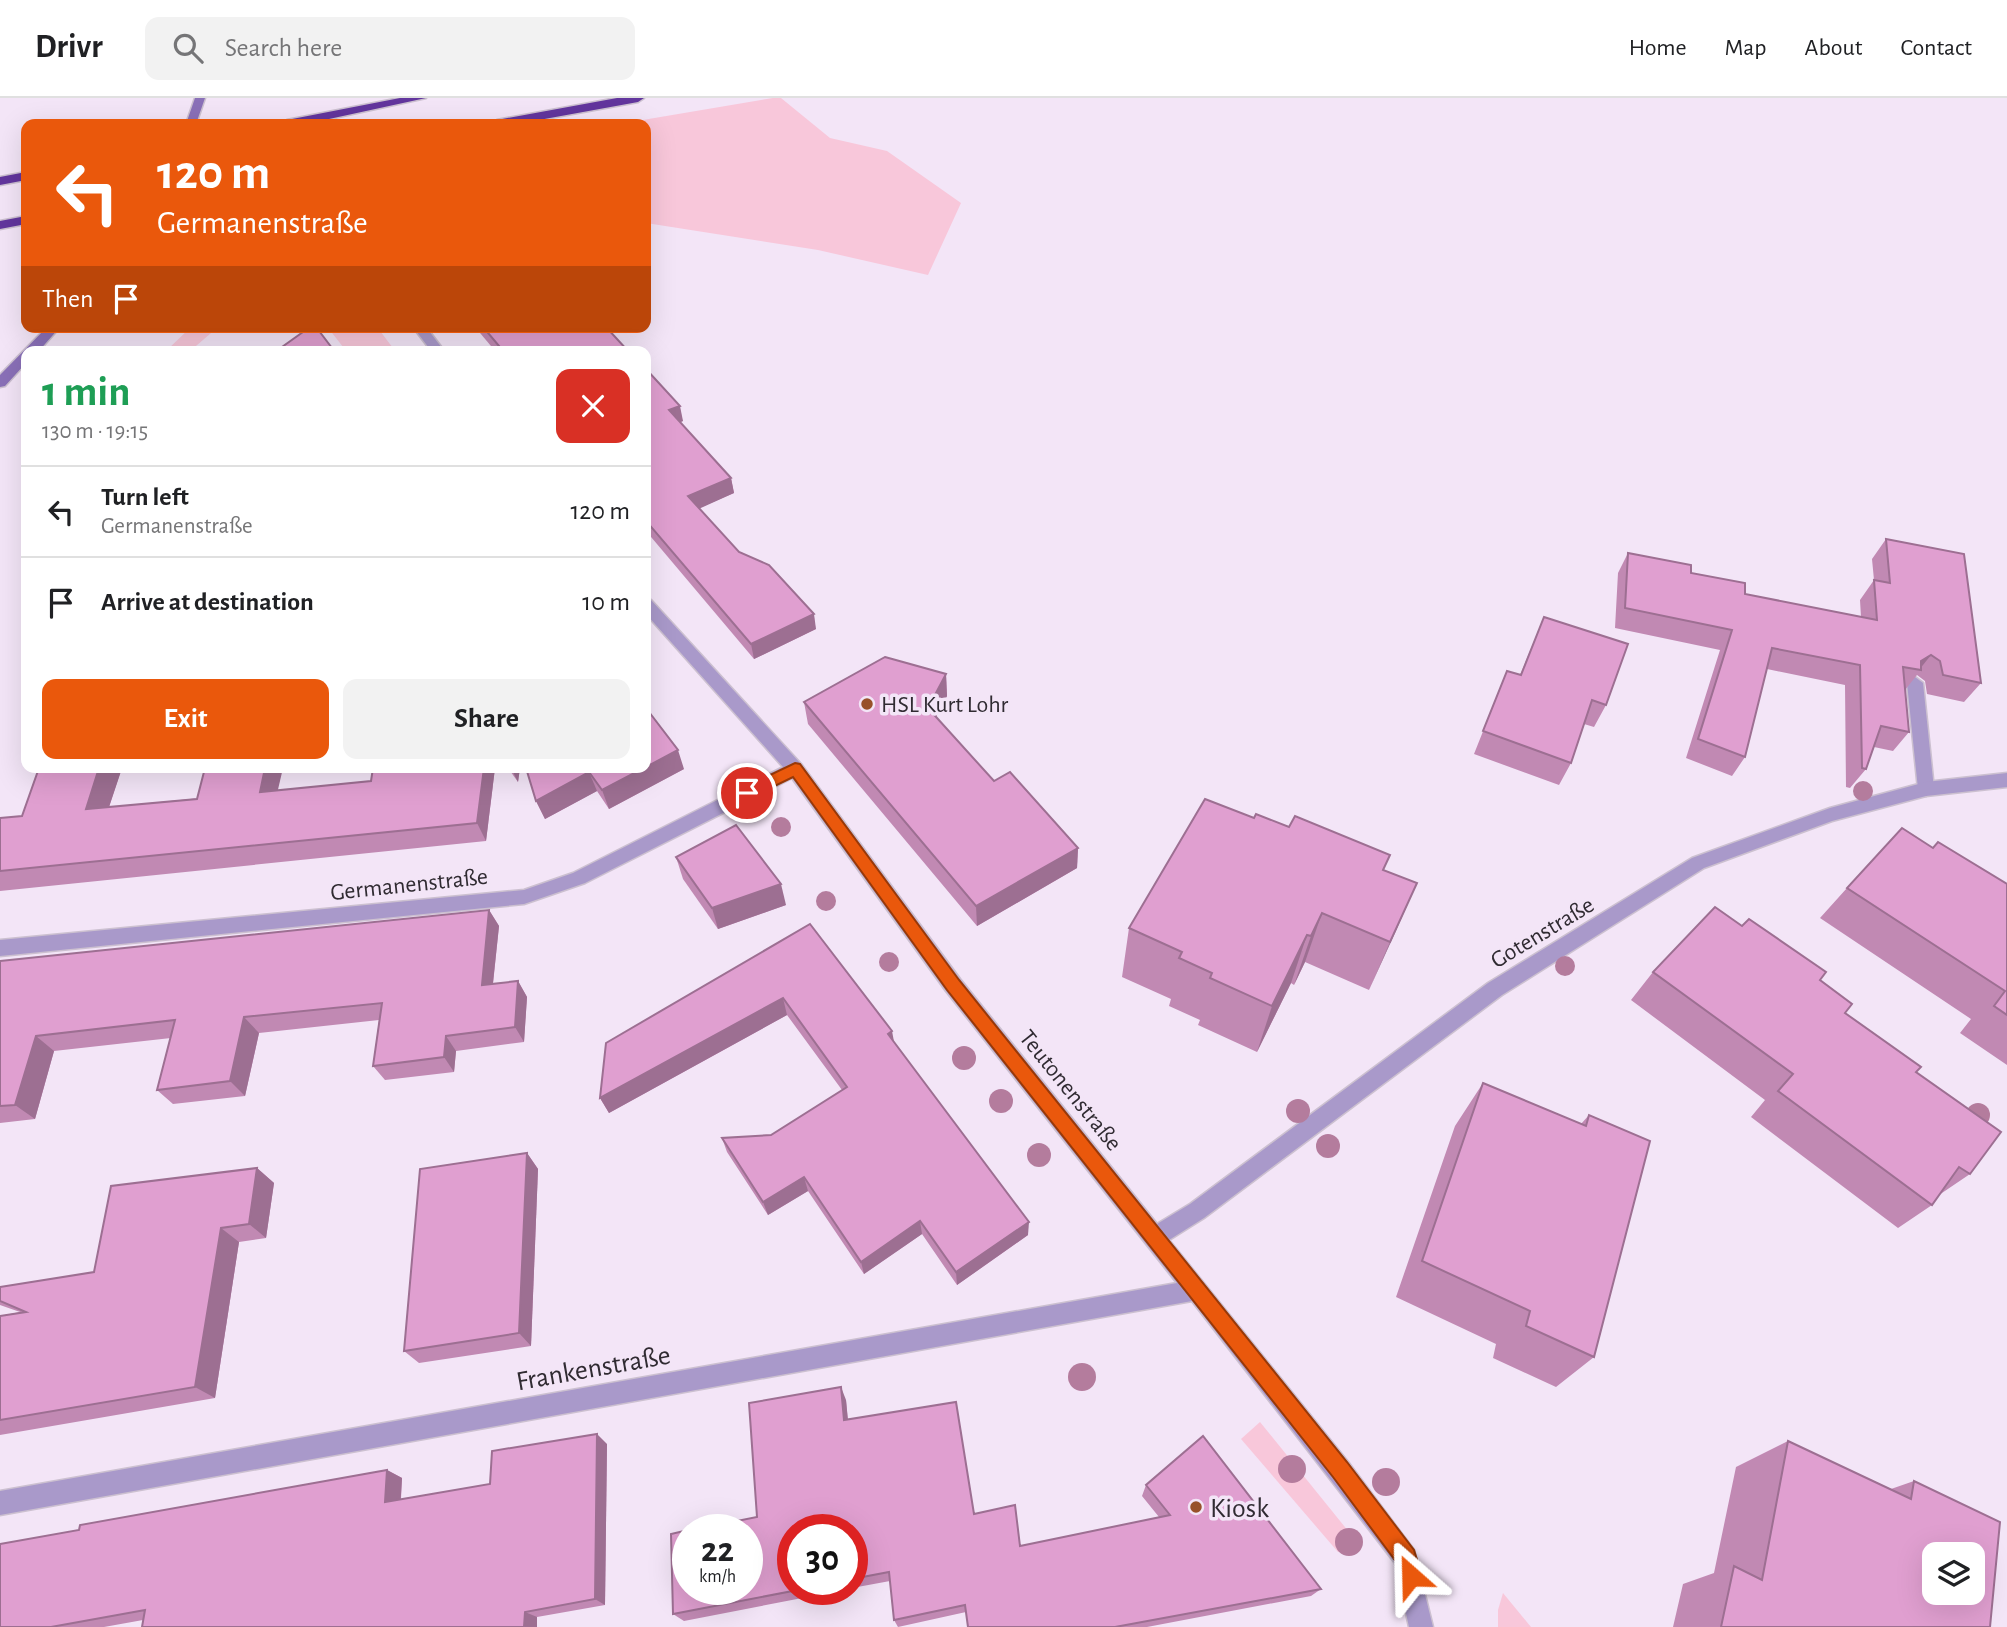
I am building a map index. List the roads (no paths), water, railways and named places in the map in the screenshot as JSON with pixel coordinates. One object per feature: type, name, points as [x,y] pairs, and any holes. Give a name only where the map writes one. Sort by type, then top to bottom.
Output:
[{"type":"highway","points":[[313,119],[420,98]]},
{"type":"highway","points":[[524,119],[638,98]]},
{"type":"highway","points":[[0,181],[21,177]]},
{"type":"highway","points":[[0,225],[21,221]]},
{"type":"main road","points":[[193,119],[200,98]]},
{"type":"main road","points":[[37,346],[48,333]]},
{"type":"main road","points":[[0,383],[21,361]]},
{"type":"street","name":"Teutonenstraße","points":[[651,610],[795,769],[953,985],[1155,1237],[1406,1558],[1421,1627]]},
{"type":"street","points":[[1915,682],[1926,789]]},
{"type":"street","name":"Germanenstraße","points":[[0,948],[524,897],[579,878],[795,769]]},
{"type":"street","name":"Gotenstraße","points":[[1155,1237],[1196,1211],[1495,989],[1698,863],[1830,815],[1926,789],[2007,779]]},
{"type":"street","name":"Frankenstraße","points":[[0,1503],[1196,1290]]},
{"type":"place","name":"HSL Kurt Lohr","points":[[867,704]]},
{"type":"place","name":"Kiosk","points":[[1196,1507]]}]
